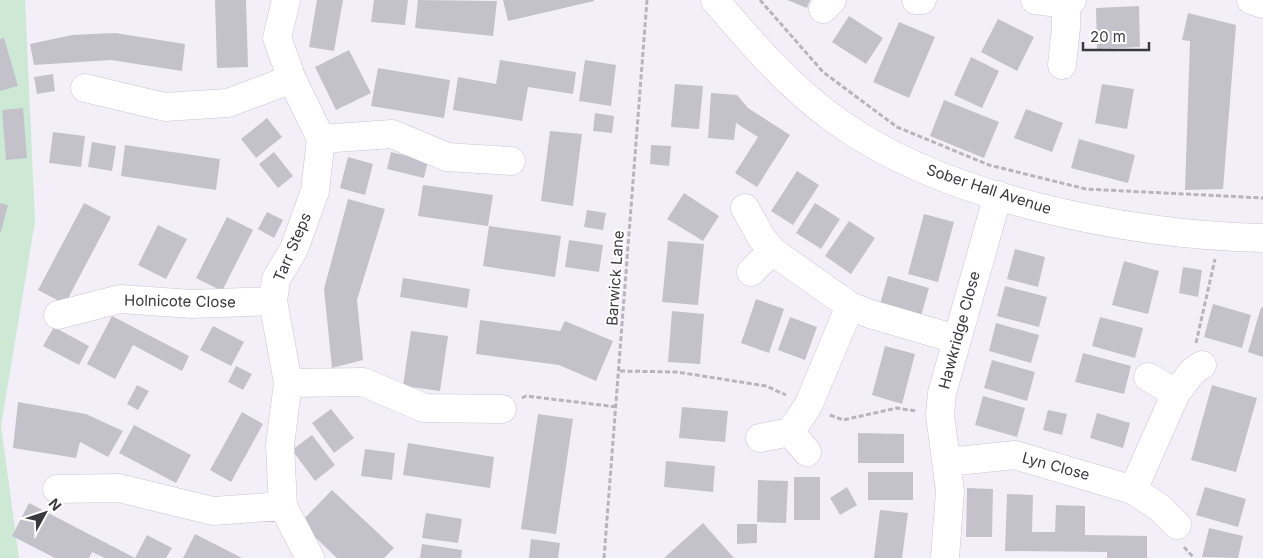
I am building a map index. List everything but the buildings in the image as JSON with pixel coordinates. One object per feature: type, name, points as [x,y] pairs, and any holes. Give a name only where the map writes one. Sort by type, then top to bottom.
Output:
[{"type":"street","points":[[286,0],[278,38],[292,79],[321,139],[392,134],[447,157],[511,161]]},
{"type":"street","name":"Sober Hall Avenue","points":[[715,0],[765,60],[838,122],[886,150],[943,177],[998,195],[1057,211],[1148,228],[1223,237],[1263,238]]},
{"type":"street","points":[[916,0],[922,0]]},
{"type":"street","points":[[1035,0],[1069,2],[1062,65]]},
{"type":"street","points":[[1251,0],[1263,4]]},
{"type":"street","points":[[85,88],[165,107],[228,103],[292,79]]},
{"type":"street","name":"Tarr Steps","points":[[310,558],[283,506],[280,445],[288,383],[273,301],[276,279],[294,250],[315,191],[321,139]]},
{"type":"street","name":"Hawkridge Close","points":[[946,558],[950,491],[940,415],[943,386],[998,195]]},
{"type":"street","points":[[746,208],[761,237],[772,251],[850,306],[870,314],[956,339]]},
{"type":"street","points":[[751,272],[772,251]]},
{"type":"street","name":"Holnicote Close","points":[[58,315],[120,299],[192,304],[273,301]]},
{"type":"street","points":[[760,438],[798,442],[808,406],[850,306]]},
{"type":"street","points":[[1133,490],[1190,377],[1148,377]]},
{"type":"street","points":[[288,383],[363,382],[424,408],[502,409]]},
{"type":"street","name":"Lyn Close","points":[[947,462],[1015,455],[1133,490],[1160,508],[1177,525]]},
{"type":"street","points":[[56,489],[119,488],[213,511],[283,506]]},
{"type":"path","name":"Barwick Lane","points":[[604,558],[620,371],[647,0]]},
{"type":"path","points":[[760,0],[823,72],[898,127],[989,165],[1086,189],[1263,198]]},
{"type":"path","points":[[1190,377],[1216,256],[1223,237]]},
{"type":"path","points":[[620,371],[677,372],[716,380],[766,386],[843,420],[897,408],[940,415]]},
{"type":"path","points":[[502,409],[526,396],[617,407]]},
{"type":"green space","points":[[0,0],[25,0],[35,221],[1,426],[19,558],[0,558]]}]
